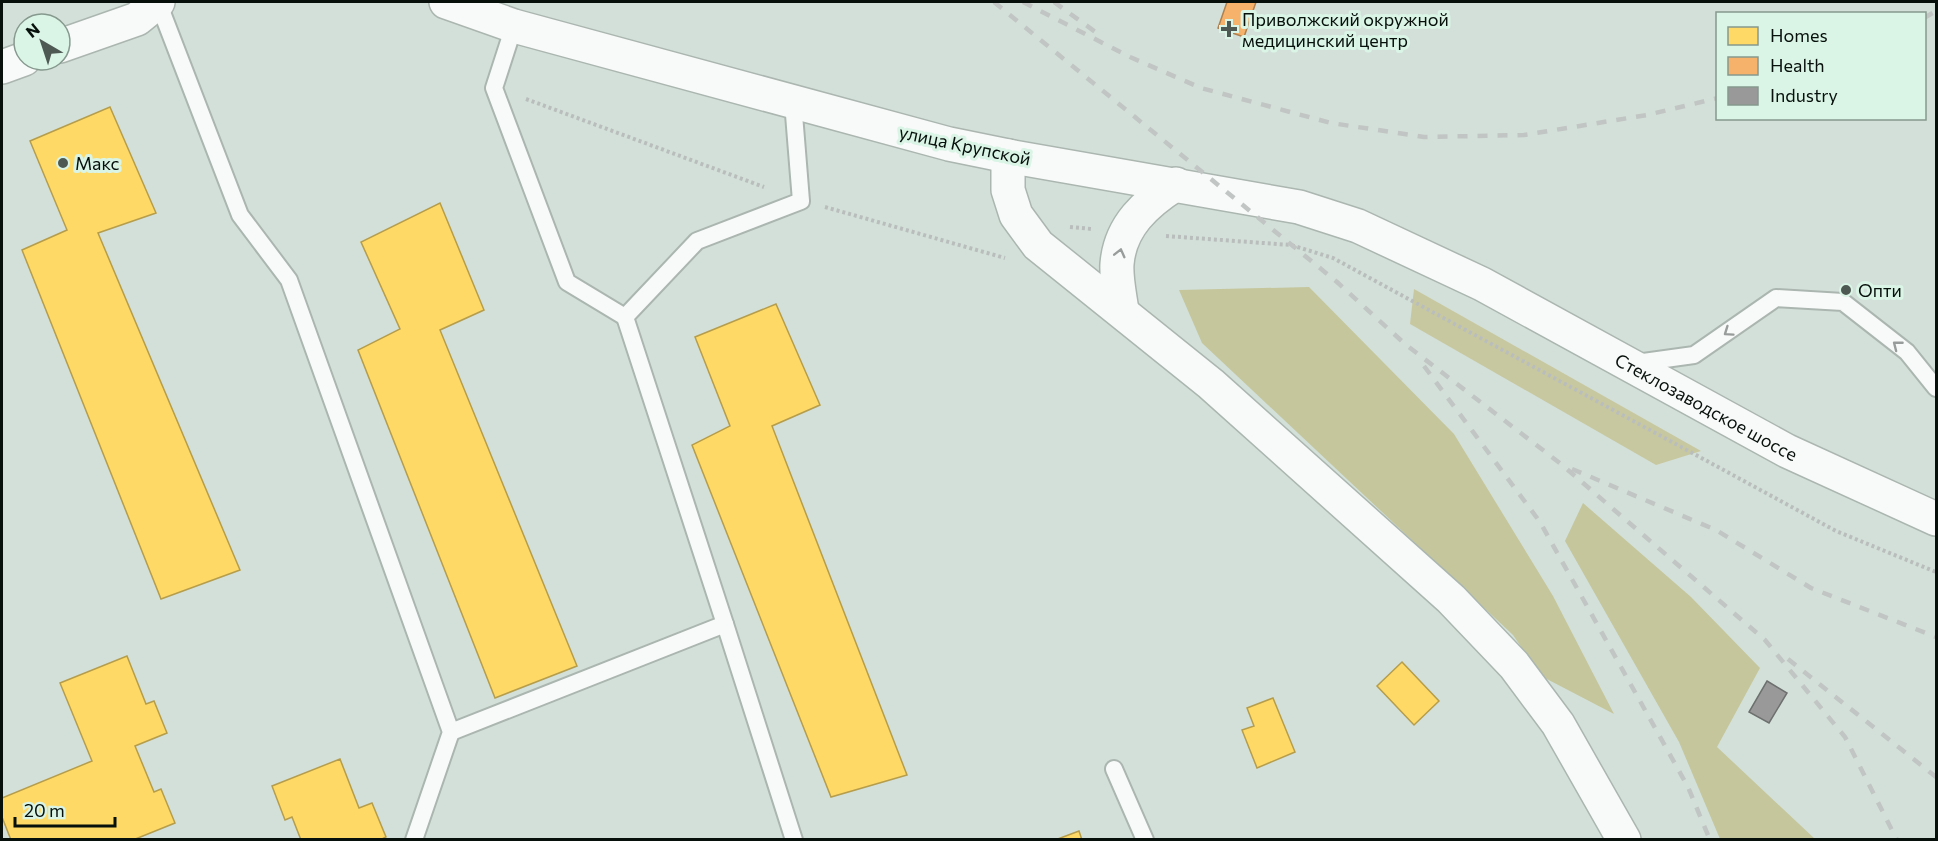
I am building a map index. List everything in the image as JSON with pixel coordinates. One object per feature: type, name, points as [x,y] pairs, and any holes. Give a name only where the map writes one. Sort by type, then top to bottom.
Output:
[{"type":"main road","points":[[72,42],[137,19],[158,2]]},
{"type":"main road","name":"улица Крупской","points":[[446,2],[514,26],[949,144],[1299,207],[1358,226],[1482,284]]},
{"type":"main road","points":[[1008,156],[1008,190],[1016,215],[1038,245],[1211,384],[1451,599],[1514,665],[1558,724],[1624,840]]},
{"type":"main road","points":[[1122,311],[1117,264],[1125,233],[1147,203],[1176,184]]},
{"type":"main road","name":"Стеклозаводское шоссе","points":[[1482,284],[1632,364],[1787,451],[1936,519]]},
{"type":"lane","points":[[158,2],[240,215],[289,280],[451,732],[414,840]]},
{"type":"lane","points":[[514,26],[494,88],[567,282],[626,317],[794,840]]},
{"type":"lane","points":[[626,317],[697,241],[801,201],[793,102]]},
{"type":"lane","points":[[1632,364],[1694,355],[1776,298],[1842,302],[1906,352],[1936,388]]},
{"type":"lane","points":[[451,732],[725,624]]},
{"type":"lane","points":[[1114,770],[1145,840]]},
{"type":"path","points":[[494,88],[801,201],[1011,260],[1071,227],[1291,245],[1333,258],[1836,531],[1936,572]]},
{"type":"green space","points":[[1309,287],[1454,434],[1553,596],[1614,714],[1541,676],[1513,635],[1202,343],[1179,290]]},
{"type":"green space","points":[[1414,289],[1701,451],[1656,465],[1410,324]]},
{"type":"green space","points":[[1583,503],[1691,597],[1760,668],[1717,747],[1815,839],[1720,839],[1679,742],[1565,541]]},
{"type":"building: Homes","points":[[110,107],[156,213],[98,233],[240,570],[161,599],[22,250],[67,230],[30,141]]},
{"type":"building: Homes","points":[[440,203],[484,310],[440,330],[577,666],[495,698],[358,350],[400,329],[361,242]]},
{"type":"building: Homes","points":[[776,304],[820,405],[772,426],[907,775],[831,797],[692,445],[730,426],[695,337]]},
{"type":"building: Homes","points":[[127,656],[146,704],[154,701],[167,733],[135,746],[154,792],[161,789],[175,823],[133,840],[11,840],[2,817],[2,798],[92,761],[60,683]]},
{"type":"building: Homes","points":[[1402,662],[1439,701],[1414,725],[1377,686]]},
{"type":"building: Homes","points":[[1273,698],[1295,752],[1257,768],[1242,730],[1254,726],[1247,708]]},
{"type":"building: Homes","points":[[340,759],[359,808],[372,803],[386,837],[380,840],[301,840],[292,817],[285,820],[272,786]]},
{"type":"building: Homes","points":[[1079,831],[1082,840],[1055,840]]},
{"type":"building: Health","points":[[1227,2],[1256,2],[1244,37],[1218,28]]},
{"type":"building: Industry","points":[[1767,681],[1787,693],[1769,723],[1749,712]]},
{"type":"railway","points":[[994,2],[1337,282],[1405,344],[1561,464],[1765,640],[1845,737],[1897,840]]},
{"type":"railway","points":[[1023,2],[1130,57],[1201,88],[1331,123],[1424,137],[1524,135],[1647,115],[1716,98]]},
{"type":"railway","points":[[1054,2],[1101,36]]},
{"type":"railway","points":[[1926,17],[1936,11]]},
{"type":"railway","points":[[1424,366],[1540,522],[1688,787],[1710,840]]},
{"type":"railway","points":[[1572,469],[1716,530],[1811,588],[1936,637]]},
{"type":"railway","points":[[1788,659],[1936,777]]},
{"type":"place","name":"Приволжский окружной медицинский центр","points":[[1229,29]]},
{"type":"place","name":"Макс","points":[[63,163]]},
{"type":"place","name":"Опти","points":[[1846,290]]}]
